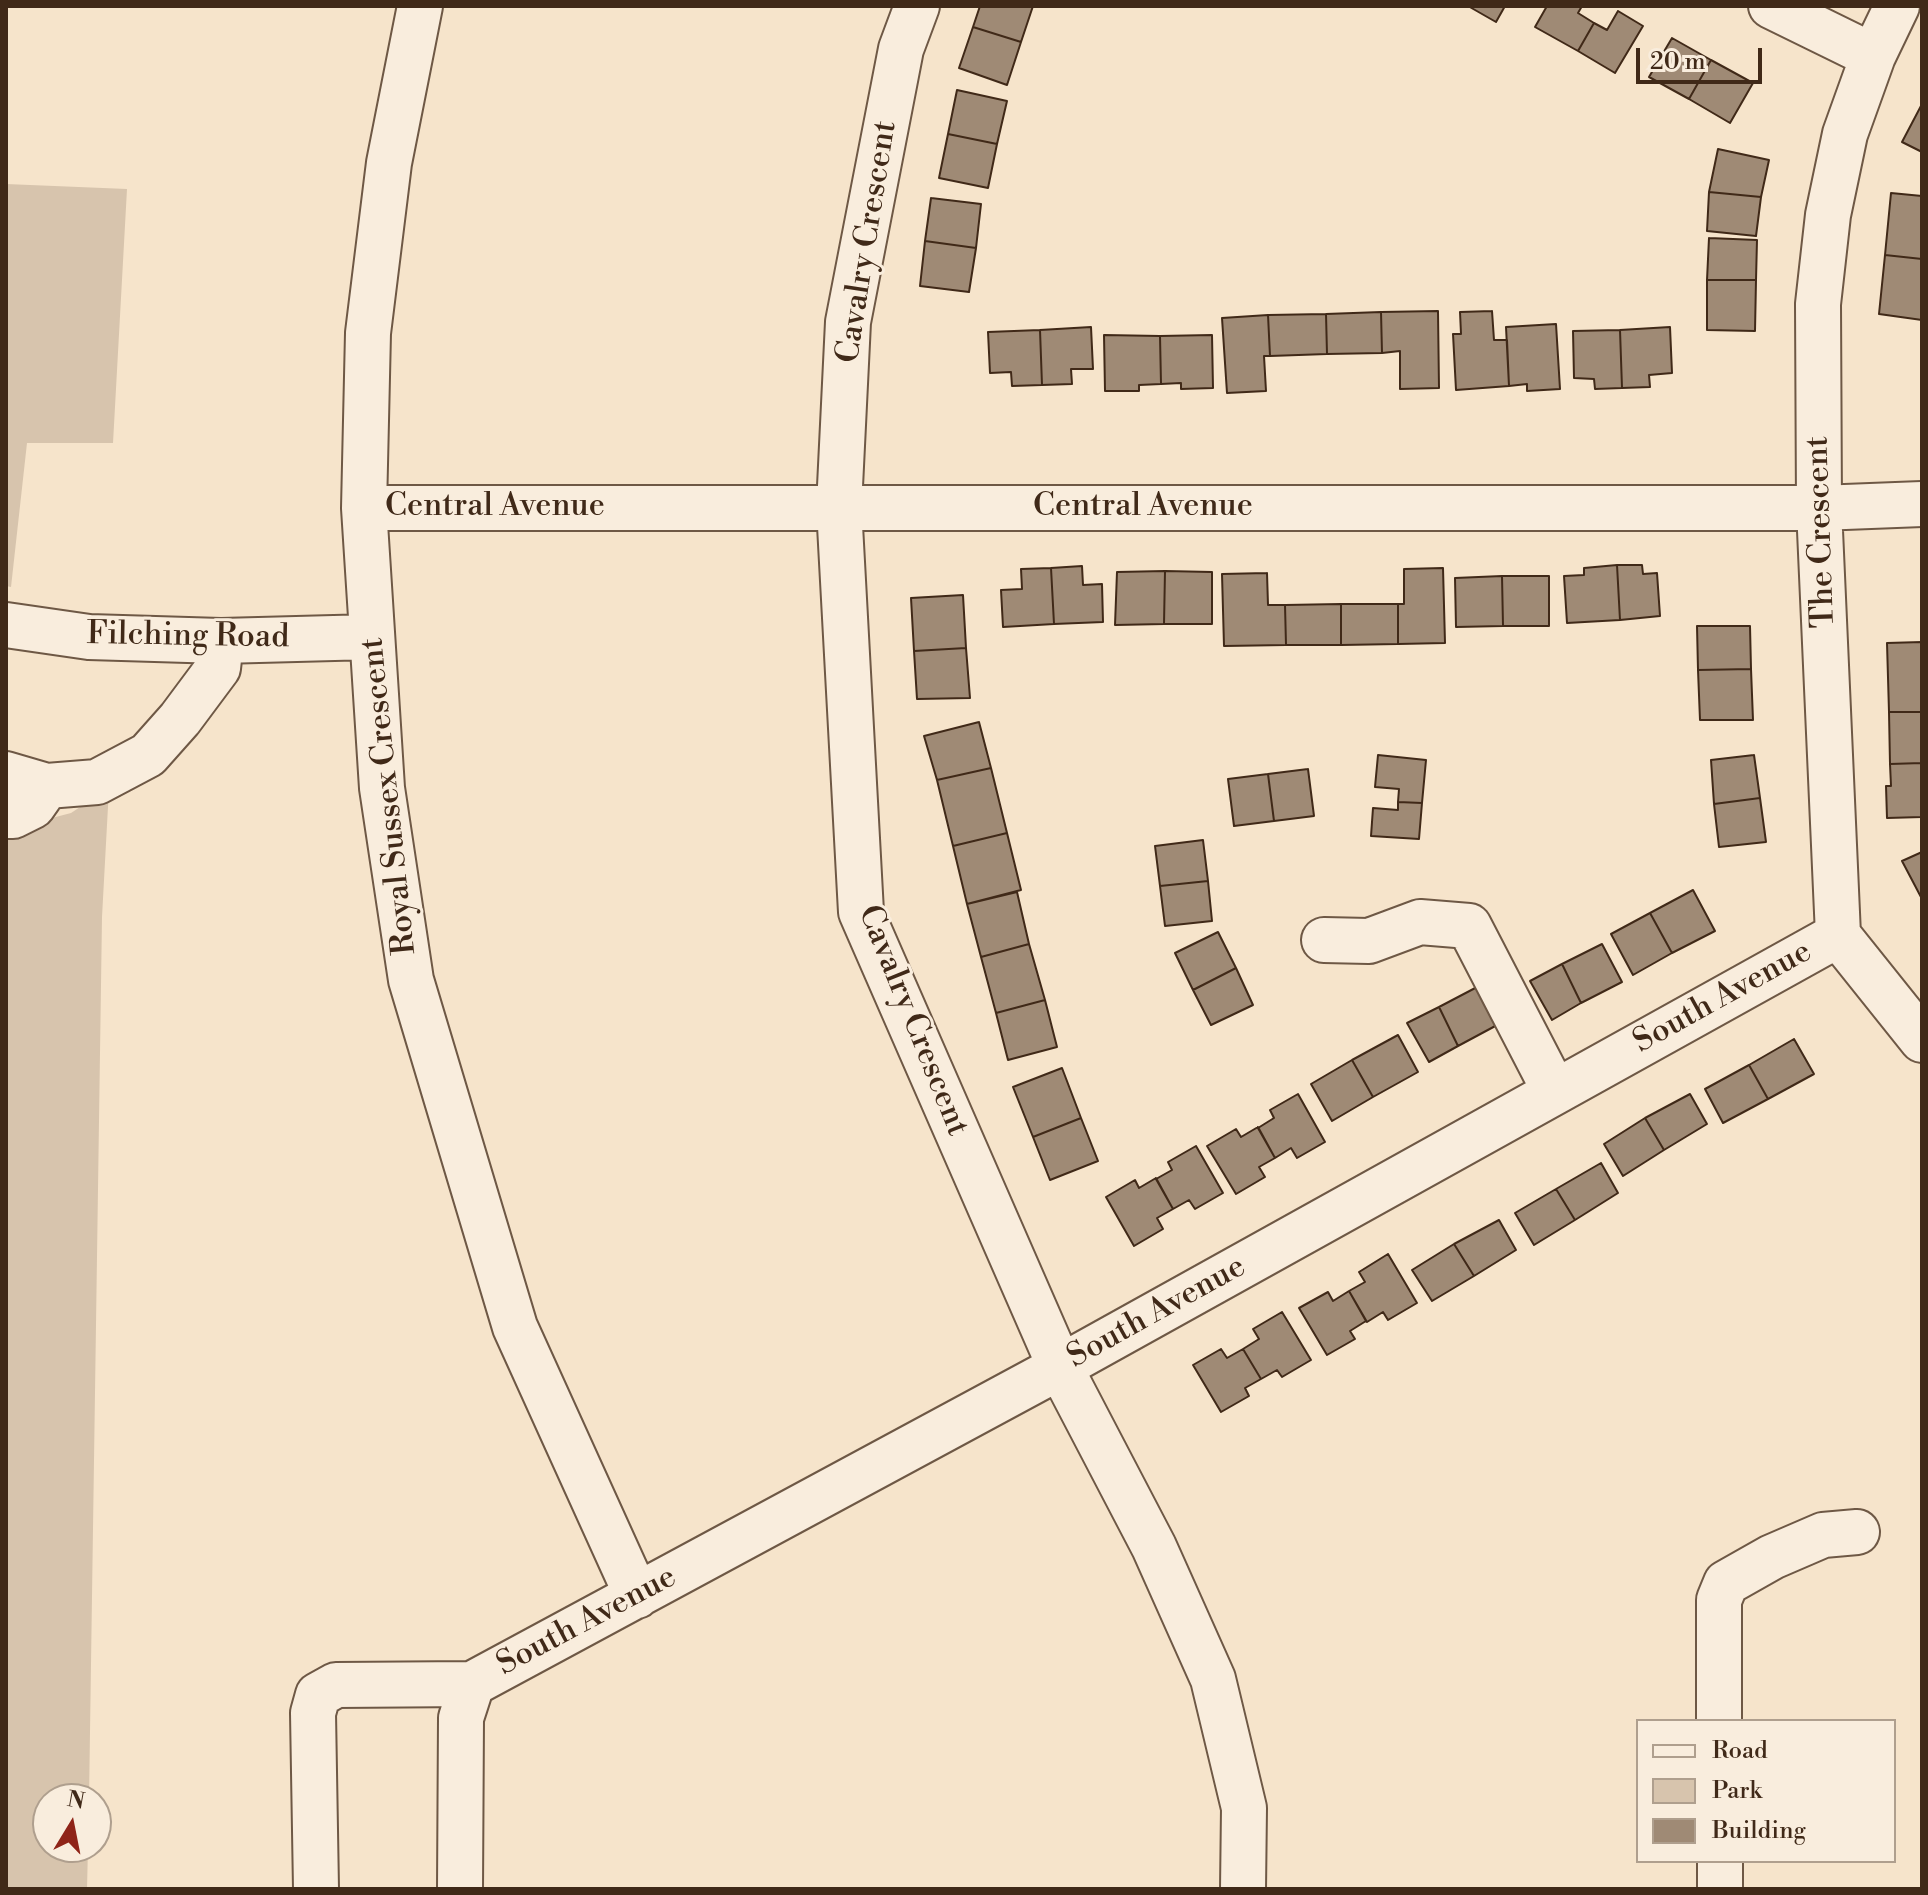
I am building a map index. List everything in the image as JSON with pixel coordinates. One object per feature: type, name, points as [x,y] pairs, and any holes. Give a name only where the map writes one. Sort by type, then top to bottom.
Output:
[{"type":"street","name":"Royal Sussex Crescent","points":[[420,6],[389,163],[368,333],[364,508],[382,788],[411,980],[515,1327],[637,1596]]},
{"type":"street","name":"Cavalry Crescent","points":[[917,6],[901,49],[848,322],[839,507],[861,912],[1060,1367],[1154,1547],[1213,1679],[1244,1808],[1243,1889]]},
{"type":"street","points":[[1771,6],[1873,56]]},
{"type":"street","name":"The Crescent","points":[[1838,935],[1819,508],[1818,304],[1828,215],[1845,134],[1873,56],[1897,6]]},
{"type":"street","name":"Central Avenue","points":[[364,508],[1819,508],[1922,504]]},
{"type":"street","name":"Filching Road","points":[[6,625],[89,637],[221,641],[372,637]]},
{"type":"street","points":[[6,774],[47,786],[97,782],[148,755],[218,668],[221,641]]},
{"type":"street","points":[[6,816],[13,816],[33,806],[47,786]]},
{"type":"street","points":[[1324,940],[1369,941],[1420,922],[1475,916],[1555,1092]]},
{"type":"street","points":[[1838,935],[1922,1040]]},
{"type":"street","name":"South Avenue","points":[[472,1684],[1060,1367],[1838,935]]},
{"type":"street","points":[[1719,1719],[1719,1600],[1726,1583],[1772,1557],[1823,1535],[1857,1532]]},
{"type":"street","points":[[316,1889],[313,1713],[318,1695],[336,1685],[472,1684],[461,1718],[460,1889]]},
{"type":"street","points":[[1720,1863],[1720,1889]]},
{"type":"green space","points":[[6,184],[127,189],[113,443],[27,443],[11,587],[6,586]]},
{"type":"green space","points":[[109,788],[102,917],[89,1783],[32,1783],[32,1863],[88,1863],[87,1889],[6,1889],[6,830],[71,813]]},
{"type":"building","points":[[980,6],[1033,6],[1021,42],[973,27]]},
{"type":"building","points":[[1468,6],[1505,6],[1496,22]]},
{"type":"building","points":[[1547,6],[1582,6],[1578,13],[1594,23],[1578,51],[1535,27]]},
{"type":"building","points":[[1618,11],[1643,26],[1615,73],[1578,51],[1594,23],[1607,30]]},
{"type":"building","points":[[973,27],[1021,42],[1007,85],[959,68]]},
{"type":"building","points":[[1672,38],[1711,60],[1689,99],[1649,77]]},
{"type":"building","points":[[1711,60],[1753,83],[1730,123],[1689,99]]},
{"type":"building","points":[[957,90],[1007,101],[997,144],[948,134]]},
{"type":"building","points":[[1922,104],[1922,152],[1902,142]]},
{"type":"building","points":[[948,134],[997,144],[988,188],[939,178]]},
{"type":"building","points":[[1718,149],[1769,160],[1761,197],[1709,192]]},
{"type":"building","points":[[1709,192],[1761,197],[1756,236],[1707,231]]},
{"type":"building","points":[[1891,193],[1922,196],[1922,259],[1885,255]]},
{"type":"building","points":[[931,198],[981,204],[976,248],[925,241]]},
{"type":"building","points":[[1709,238],[1757,240],[1756,280],[1707,280]]},
{"type":"building","points":[[925,241],[976,248],[969,292],[920,286]]},
{"type":"building","points":[[1885,255],[1922,259],[1922,320],[1879,314]]},
{"type":"building","points":[[1707,280],[1756,280],[1755,331],[1707,330]]},
{"type":"building","points":[[1438,311],[1439,388],[1400,389],[1400,351],[1382,353],[1381,312]]},
{"type":"building","points":[[1492,311],[1494,340],[1507,340],[1509,386],[1456,390],[1453,334],[1461,334],[1460,312]]},
{"type":"building","points":[[1381,312],[1382,353],[1327,354],[1326,314]]},
{"type":"building","points":[[1326,314],[1327,354],[1270,356],[1268,315]]},
{"type":"building","points":[[1268,315],[1270,356],[1264,356],[1266,391],[1227,393],[1222,318]]},
{"type":"building","points":[[1556,324],[1560,389],[1527,391],[1527,384],[1509,386],[1506,327]]},
{"type":"building","points":[[1091,327],[1093,369],[1071,369],[1072,384],[1042,385],[1040,330]]},
{"type":"building","points":[[1670,327],[1672,373],[1649,375],[1650,387],[1622,388],[1620,330]]},
{"type":"building","points":[[1040,330],[1042,385],[1012,386],[1011,372],[990,373],[988,332]]},
{"type":"building","points":[[1620,330],[1622,388],[1595,389],[1594,379],[1574,378],[1573,331]]},
{"type":"building","points":[[1104,335],[1160,336],[1161,384],[1139,385],[1139,391],[1105,391]]},
{"type":"building","points":[[1212,335],[1213,388],[1181,389],[1181,383],[1161,384],[1160,336]]},
{"type":"building","points":[[1617,565],[1620,620],[1567,623],[1564,576],[1584,575],[1584,568]]},
{"type":"building","points":[[1617,565],[1642,565],[1643,574],[1657,573],[1660,616],[1620,620]]},
{"type":"building","points":[[1082,566],[1083,585],[1102,584],[1103,622],[1054,624],[1051,568]]},
{"type":"building","points":[[1051,568],[1054,624],[1003,627],[1001,590],[1022,589],[1021,569]]},
{"type":"building","points":[[1443,568],[1445,643],[1398,644],[1398,604],[1404,604],[1404,569]]},
{"type":"building","points":[[1165,571],[1212,572],[1212,624],[1164,624]]},
{"type":"building","points":[[1165,571],[1164,624],[1115,625],[1117,572]]},
{"type":"building","points":[[1267,573],[1268,605],[1285,605],[1286,645],[1224,646],[1222,574]]},
{"type":"building","points":[[1502,576],[1503,626],[1456,627],[1455,578]]},
{"type":"building","points":[[1502,576],[1549,576],[1549,626],[1503,626]]},
{"type":"building","points":[[963,595],[966,648],[914,651],[911,598]]},
{"type":"building","points":[[1341,604],[1341,645],[1286,645],[1285,605]]},
{"type":"building","points":[[1341,604],[1398,604],[1398,644],[1341,645]]},
{"type":"building","points":[[1697,626],[1750,626],[1751,669],[1698,670]]},
{"type":"building","points":[[1922,642],[1922,712],[1889,712],[1887,643]]},
{"type":"building","points":[[966,648],[970,698],[917,699],[914,651]]},
{"type":"building","points":[[1751,669],[1753,720],[1700,720],[1698,670]]},
{"type":"building","points":[[1889,712],[1922,712],[1922,763],[1890,764]]},
{"type":"building","points":[[979,722],[991,768],[937,780],[924,736]]},
{"type":"building","points":[[1378,755],[1426,760],[1422,803],[1398,802],[1399,789],[1375,787]]},
{"type":"building","points":[[1754,755],[1760,798],[1714,804],[1711,760]]},
{"type":"building","points":[[1922,763],[1922,817],[1887,818],[1886,786],[1891,786],[1890,764]]},
{"type":"building","points":[[991,768],[1007,833],[953,846],[937,780]]},
{"type":"building","points":[[1308,769],[1314,816],[1274,821],[1268,774]]},
{"type":"building","points":[[1268,774],[1274,821],[1234,826],[1228,779]]},
{"type":"building","points":[[1760,798],[1766,842],[1719,847],[1714,804]]},
{"type":"building","points":[[1398,802],[1422,803],[1419,839],[1371,836],[1373,808],[1398,810]]},
{"type":"building","points":[[1007,833],[1021,890],[967,904],[953,846]]},
{"type":"building","points":[[1203,840],[1208,881],[1160,886],[1155,846]]},
{"type":"building","points":[[1922,852],[1922,899],[1902,861]]},
{"type":"building","points":[[1208,881],[1212,921],[1165,926],[1160,886]]},
{"type":"building","points":[[1693,890],[1715,931],[1672,953],[1650,913]]},
{"type":"building","points":[[1017,892],[1029,944],[981,957],[967,904]]},
{"type":"building","points":[[1650,913],[1672,953],[1633,975],[1611,934]]},
{"type":"building","points":[[1218,932],[1236,968],[1193,990],[1175,953]]},
{"type":"building","points":[[1029,944],[1045,1000],[996,1013],[981,957]]},
{"type":"building","points":[[1602,944],[1622,982],[1581,1003],[1562,964]]},
{"type":"building","points":[[1562,964],[1581,1003],[1552,1020],[1530,981]]},
{"type":"building","points":[[1236,968],[1253,1005],[1211,1025],[1193,990]]},
{"type":"building","points":[[1479,986],[1499,1024],[1458,1046],[1439,1007]]},
{"type":"building","points":[[1045,1000],[1057,1047],[1008,1060],[996,1013]]},
{"type":"building","points":[[1439,1007],[1458,1046],[1429,1062],[1407,1023]]},
{"type":"building","points":[[1398,1035],[1418,1072],[1373,1097],[1352,1060]]},
{"type":"building","points":[[1794,1039],[1814,1074],[1768,1099],[1749,1065]]},
{"type":"building","points":[[1352,1060],[1373,1097],[1332,1121],[1311,1084]]},
{"type":"building","points":[[1749,1065],[1768,1099],[1723,1123],[1705,1089]]},
{"type":"building","points":[[1062,1068],[1081,1118],[1033,1137],[1013,1087]]},
{"type":"building","points":[[1298,1094],[1325,1142],[1297,1158],[1291,1148],[1275,1158],[1258,1128],[1274,1118],[1270,1110]]},
{"type":"building","points":[[1690,1094],[1707,1124],[1664,1150],[1645,1118]]},
{"type":"building","points":[[1081,1118],[1098,1161],[1050,1180],[1033,1137]]},
{"type":"building","points":[[1645,1118],[1664,1150],[1623,1176],[1604,1144]]},
{"type":"building","points":[[1258,1127],[1275,1158],[1259,1167],[1265,1177],[1236,1194],[1207,1146],[1236,1129],[1241,1137]]},
{"type":"building","points":[[1196,1146],[1223,1193],[1195,1209],[1189,1200],[1173,1209],[1156,1179],[1172,1170],[1168,1162]]},
{"type":"building","points":[[1601,1163],[1618,1193],[1575,1220],[1556,1189]]},
{"type":"building","points":[[1156,1178],[1173,1209],[1157,1218],[1163,1229],[1134,1246],[1106,1197],[1135,1180],[1139,1188]]},
{"type":"building","points":[[1556,1189],[1575,1220],[1534,1245],[1515,1213]]},
{"type":"building","points":[[1499,1220],[1516,1250],[1474,1276],[1454,1244]]},
{"type":"building","points":[[1454,1244],[1474,1276],[1432,1301],[1412,1270]]},
{"type":"building","points":[[1388,1254],[1417,1303],[1388,1320],[1383,1312],[1367,1322],[1349,1291],[1365,1282],[1359,1272]]},
{"type":"building","points":[[1349,1291],[1366,1321],[1350,1331],[1355,1339],[1327,1355],[1299,1308],[1328,1292],[1333,1301]]},
{"type":"building","points":[[1282,1312],[1311,1360],[1282,1377],[1277,1370],[1261,1379],[1243,1349],[1259,1339],[1253,1329]]},
{"type":"building","points":[[1221,1349],[1227,1358],[1243,1349],[1261,1379],[1245,1388],[1249,1396],[1221,1412],[1193,1365]]}]
